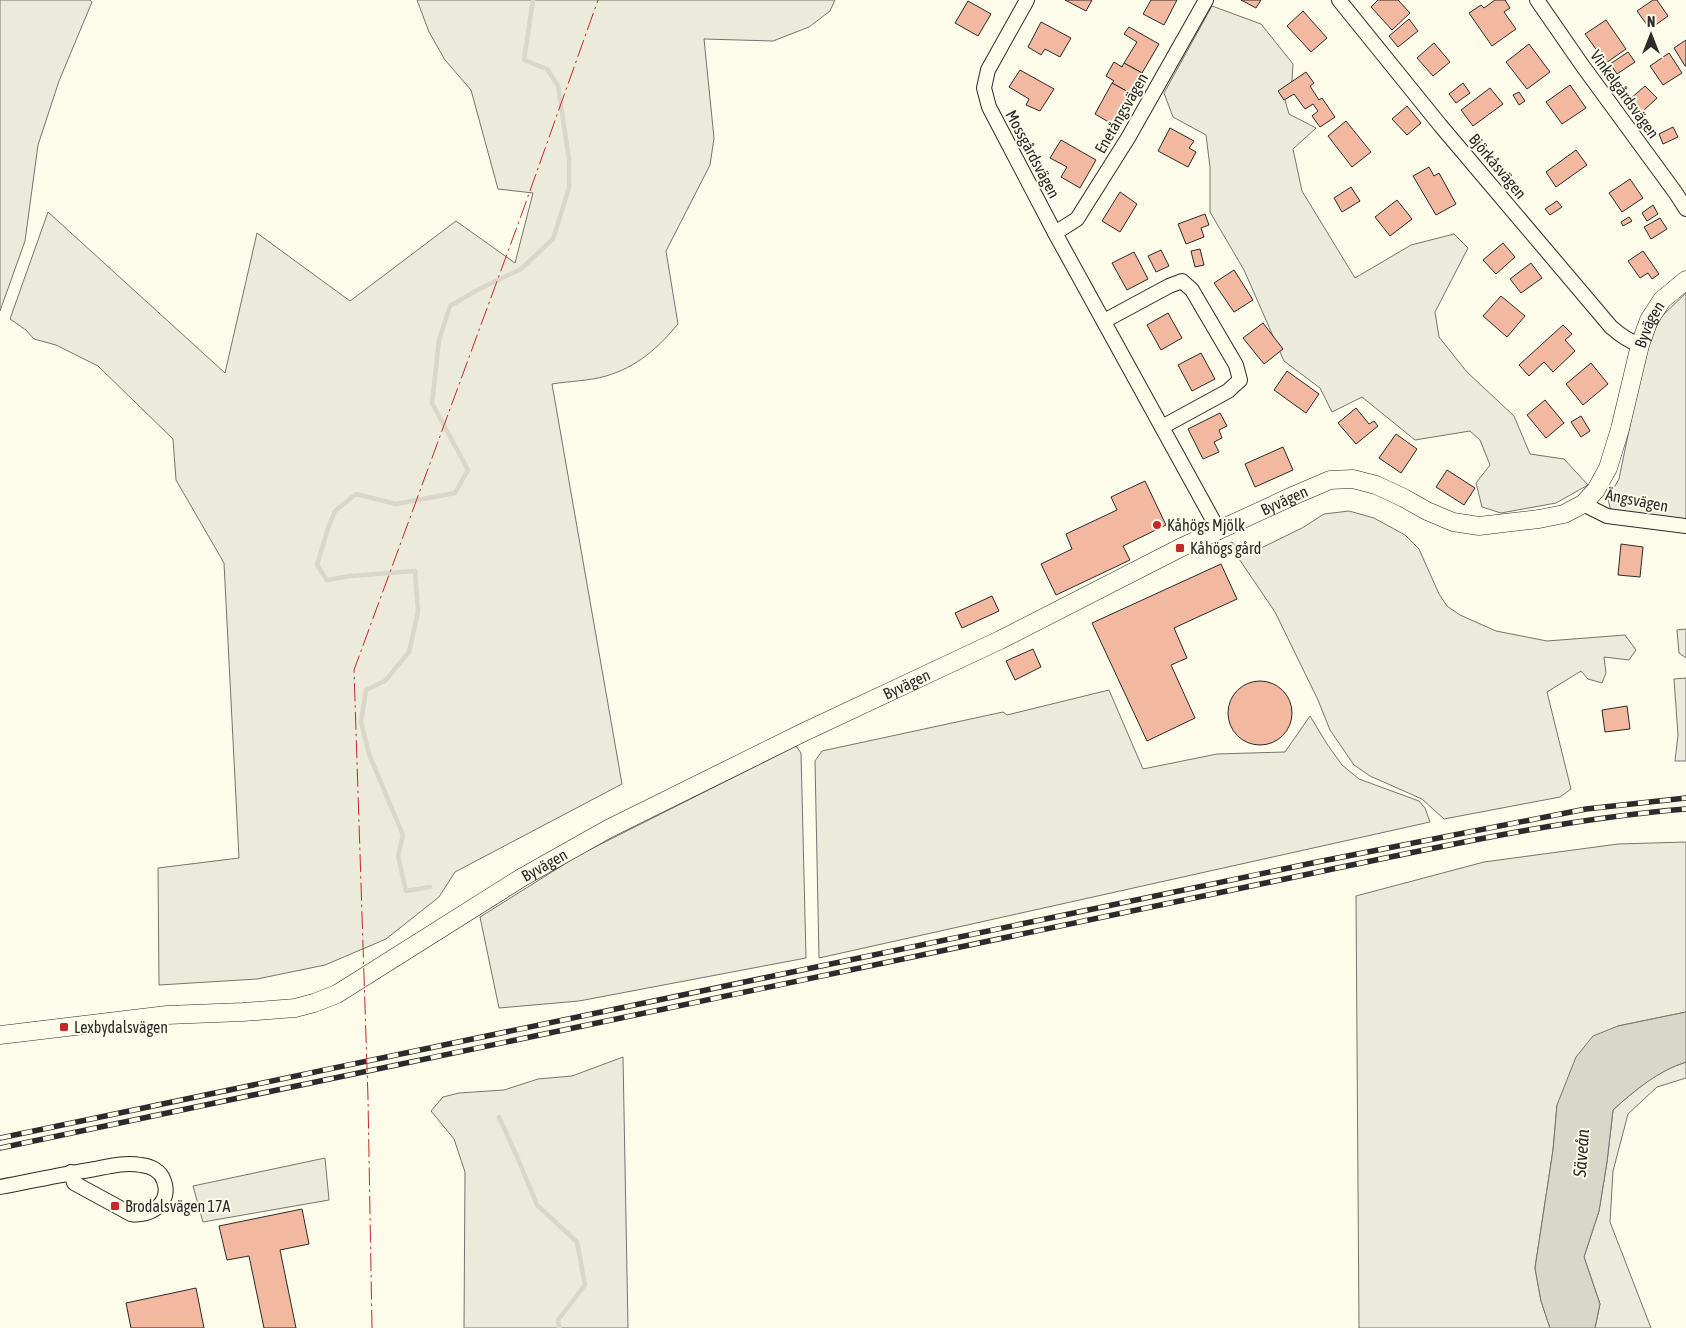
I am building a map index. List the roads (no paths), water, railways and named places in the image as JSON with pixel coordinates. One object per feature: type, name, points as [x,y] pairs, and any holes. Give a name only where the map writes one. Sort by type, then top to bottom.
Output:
[{"type":"street","name":"Mossgårdsvägen","points":[[1027,0],[988,70],[984,88],[989,106],[1055,233],[1219,531]]},
{"type":"street","name":"Enetångsvägen","points":[[1055,233],[1077,219],[1128,138],[1206,0]]},
{"type":"street","name":"Björkåsvägen","points":[[1339,0],[1440,125],[1611,327],[1622,337],[1640,345]]},
{"type":"street","name":"Vinkelgårdsvägen","points":[[1537,0],[1686,209]]},
{"type":"street","name":"Byvägen","points":[[0,1034],[167,1015],[295,1008],[337,994],[521,878],[608,829],[794,737],[1000,640],[1219,531],[1330,480],[1353,479],[1376,485],[1452,522],[1479,526],[1564,514],[1583,504],[1596,490],[1608,468],[1620,429],[1640,345],[1649,320],[1662,300],[1686,280]]},
{"type":"street","points":[[1104,321],[1182,281],[1192,290],[1236,365],[1240,380],[1228,391],[1162,427]]},
{"type":"street","name":"Ängsvägen","points":[[1583,504],[1607,516],[1686,526]]},
{"type":"street","points":[[0,1187],[71,1172],[124,1164],[142,1165],[155,1169],[162,1174],[166,1186],[164,1197],[161,1204],[150,1213],[130,1214],[74,1183],[71,1172]]},
{"type":"water","name":"Säveån","points":[[1686,1012],[1686,1062],[1666,1070],[1647,1082],[1613,1110],[1599,1211],[1584,1257],[1600,1304],[1595,1328],[1550,1328],[1541,1301],[1535,1268],[1553,1150],[1557,1105],[1576,1057],[1593,1036],[1618,1026]]},
{"type":"waterway","points":[[430,887],[406,891],[398,856],[403,835],[369,754],[361,722],[366,690],[385,681],[409,652],[418,612],[415,571],[350,576],[327,580],[317,565],[335,511],[356,494],[396,504],[455,493],[468,470],[432,403],[439,340],[450,306],[479,289],[521,269],[553,239],[569,188],[569,159],[558,86],[547,69],[524,60],[533,0]]},
{"type":"waterway","points":[[499,1117],[537,1205],[577,1242],[585,1285],[558,1320],[559,1328]]},
{"type":"railway","points":[[0,1138],[1322,861],[1586,809],[1686,798]]},
{"type":"railway","points":[[0,1148],[1459,843],[1594,819],[1686,809]]},
{"type":"place","name":"Kåhögs Mjölk","points":[[1157,525]]},
{"type":"place","name":"Kåhögs gård","points":[[1180,548]]},
{"type":"place","name":"Lexbydalsvägen","points":[[64,1027]]},
{"type":"place","name":"Brodalsvägen 17A","points":[[115,1206]]}]
